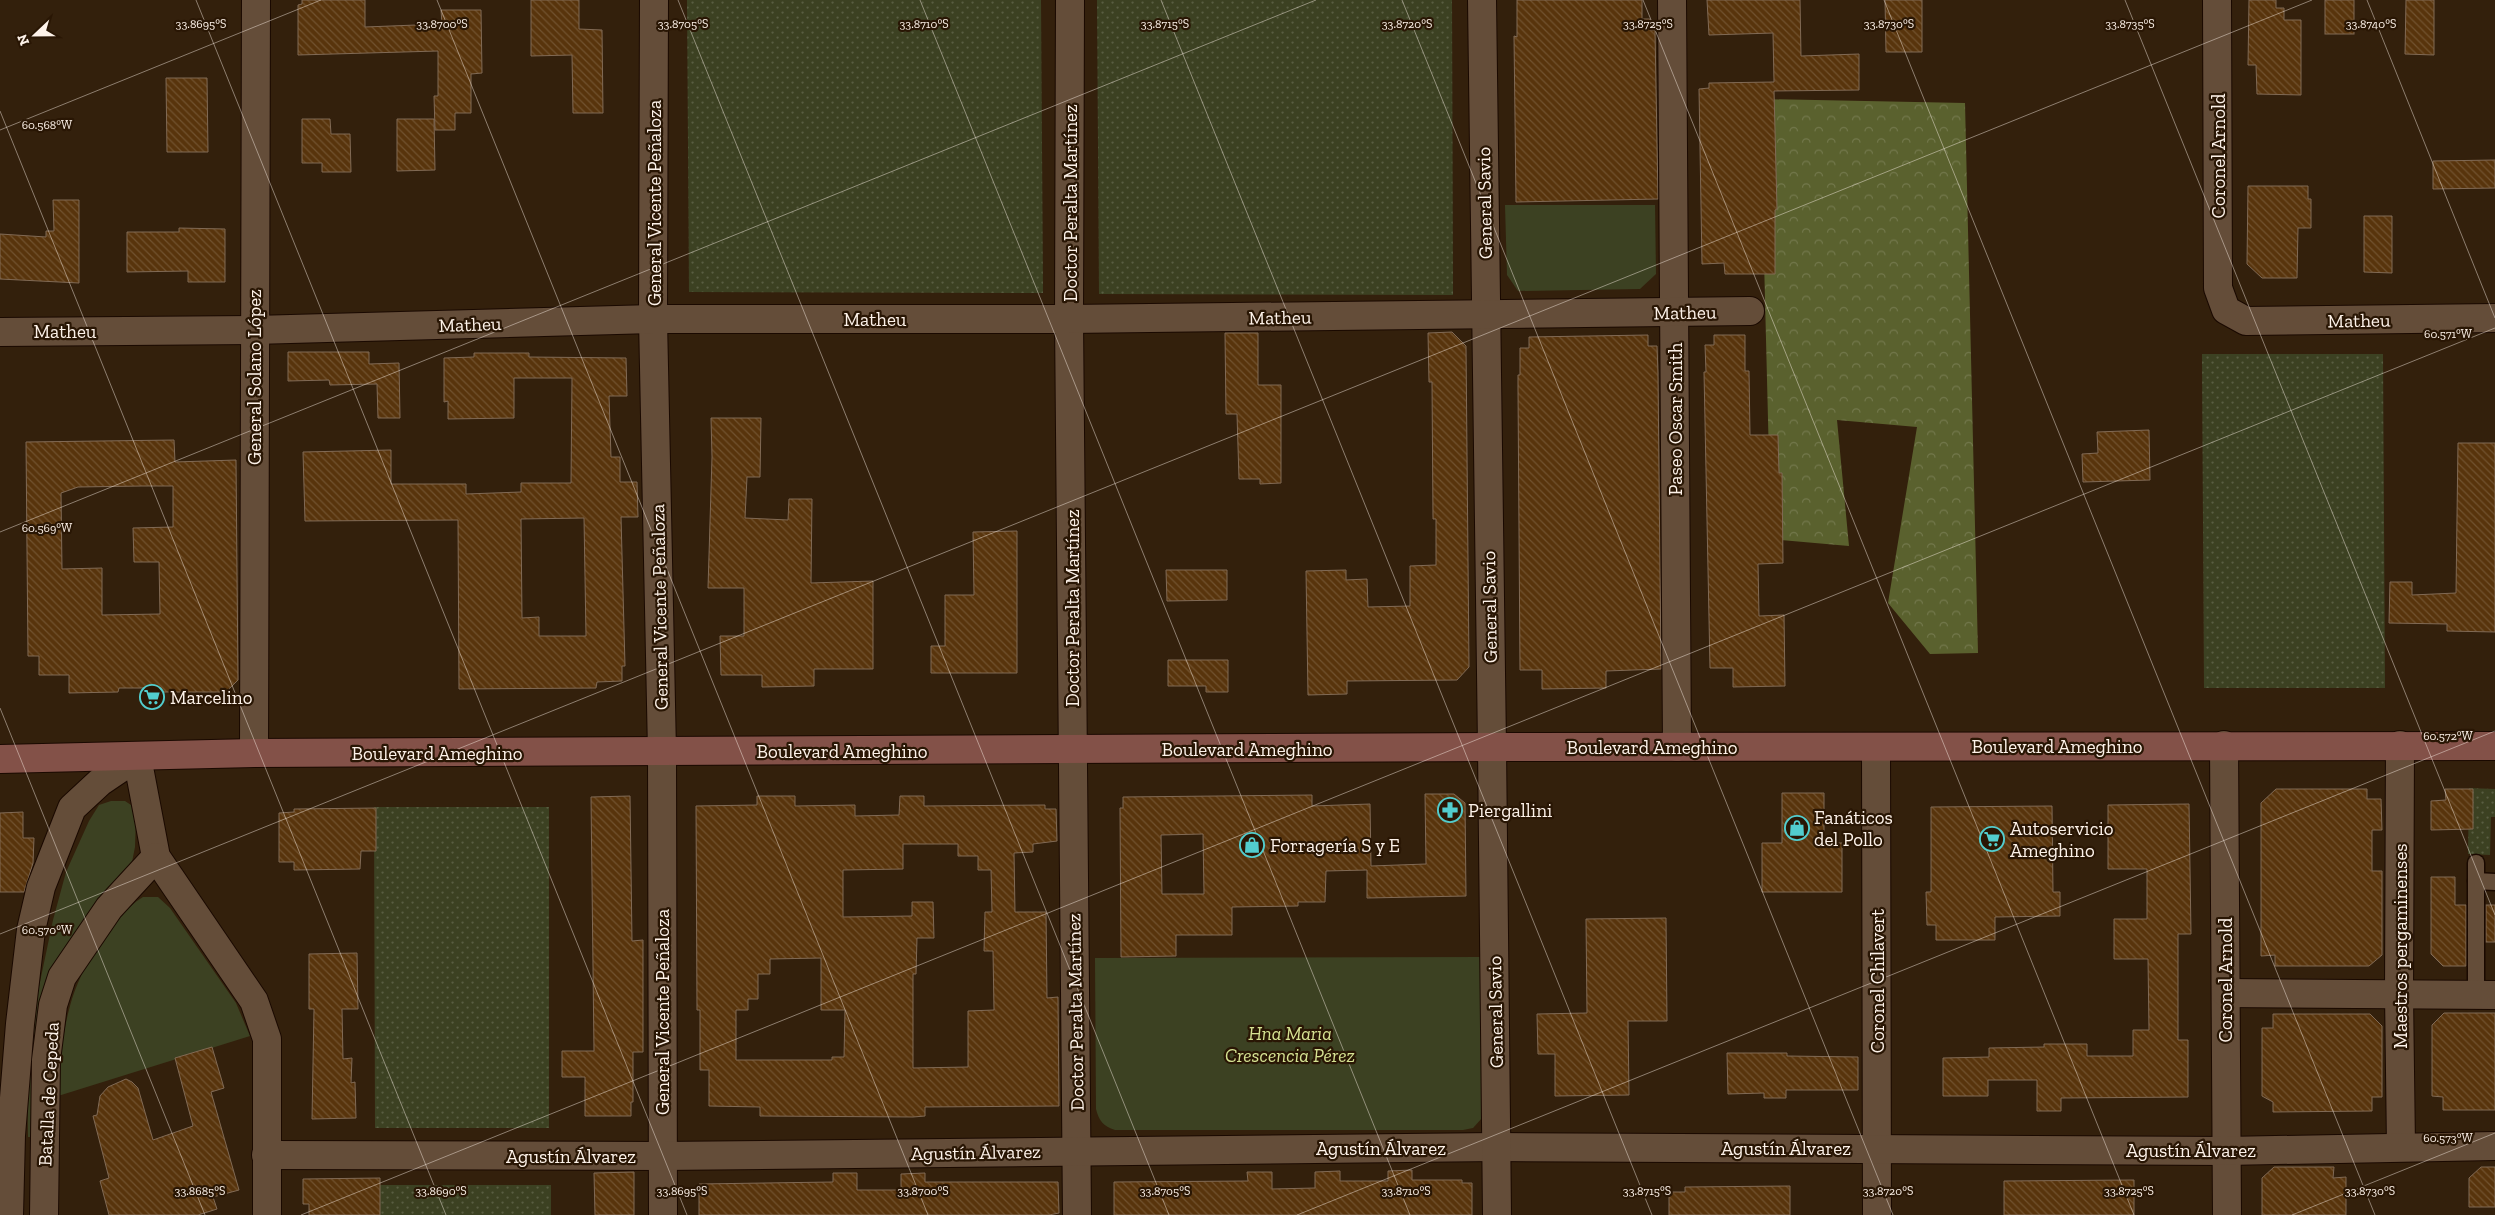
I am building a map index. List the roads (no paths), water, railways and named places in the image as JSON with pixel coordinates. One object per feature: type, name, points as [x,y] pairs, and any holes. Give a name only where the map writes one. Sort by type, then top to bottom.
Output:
[{"type":"main road","name":"Boulevard Ameghino","points":[[0,758],[137,757],[254,753],[1073,751],[1492,747],[2495,746]]},
{"type":"street","name":"General Solano López","points":[[254,753],[253,330],[256,0]]},
{"type":"street","name":"General Vicente Peñaloza","points":[[654,0],[653,320],[662,752],[663,1215]]},
{"type":"street","name":"Doctor Peralta Martínez","points":[[1070,0],[1069,319],[1077,1215]]},
{"type":"street","name":"General Savio","points":[[1482,0],[1497,1215]]},
{"type":"street","name":"Paseo Oscar Smith","points":[[1672,0],[1677,747]]},
{"type":"street","name":"Coronel Arnold","points":[[2217,0],[2218,288],[2226,310]]},
{"type":"street","name":"Matheu","points":[[2226,310],[2246,321],[2495,318]]},
{"type":"street","name":"Matheu","points":[[0,332],[253,330],[653,320],[1069,319],[1750,311]]},
{"type":"street","name":"Coronel Arnold","points":[[2224,745],[2227,1215]]},
{"type":"street","name":"Maestros pergaminenses","points":[[2400,745],[2399,994],[2401,1147]]},
{"type":"street","name":"Coronel Chilavert","points":[[1876,747],[1877,1215]]},
{"type":"street","points":[[137,757],[156,857],[254,1001],[267,1039],[267,1215]]},
{"type":"street","name":"Batalla de Cepeda","points":[[9,1215],[5,1174],[20,1024],[32,930],[41,887],[72,808],[100,782],[137,757]]},
{"type":"street","name":"Batalla de Cepeda","points":[[44,1215],[46,1060],[53,1005],[62,977],[109,908],[156,857]]},
{"type":"street","points":[[2226,993],[2485,994]]},
{"type":"street","name":"Agustín Álvarez","points":[[266,1155],[662,1156],[1077,1150],[1496,1147],[2226,1151],[2495,1146]]},
{"type":"street","points":[[5,1174],[44,1174]]},
{"type":"lane","points":[[2476,863],[2485,994]]},
{"type":"lane","points":[[2476,881],[2495,882]]},
{"type":"place","name":"Marcelino","points":[[152,697]]},
{"type":"place","name":"Piergallini","points":[[1450,810]]},
{"type":"place","name":"Fanáticos del Pollo","points":[[1797,828]]},
{"type":"place","name":"Autoservicio Ameghino","points":[[1992,839]]},
{"type":"place","name":"Forragería S y E","points":[[1252,845]]},
{"type":"park label","name":"Hna Maria Crescencia Pérez","points":[[1290,1044]]}]
